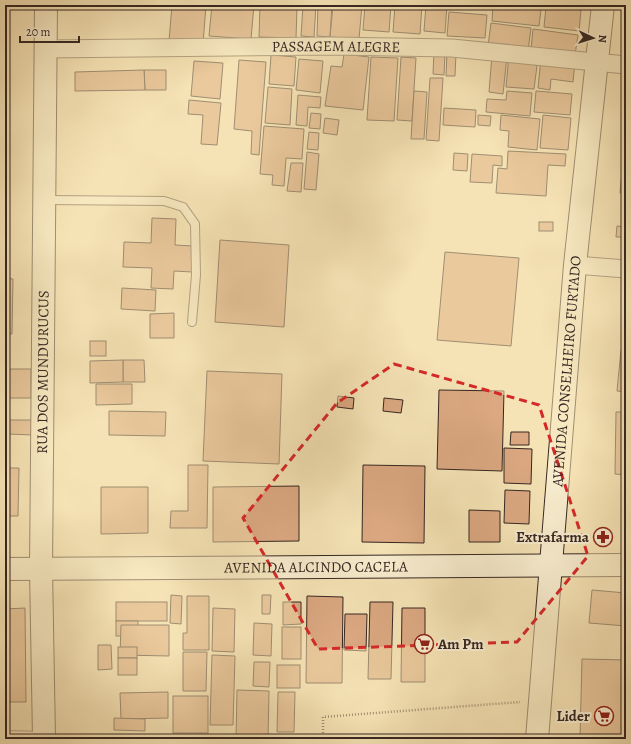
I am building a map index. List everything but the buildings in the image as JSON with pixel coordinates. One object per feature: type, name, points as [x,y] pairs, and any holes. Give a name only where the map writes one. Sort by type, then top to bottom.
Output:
[{"type":"main road","name":"RUA DOS MUNDURUCUS","points":[[44,738],[41,569],[46,5]]},
{"type":"main road","name":"AVENIDA CONSELHEIRO FURTADO","points":[[537,739],[575,265],[603,5]]},
{"type":"main road","name":"AVENIDA ALCINDO CACELA","points":[[5,569],[626,565]]},
{"type":"street","name":"PASSAGEM ALEGRE","points":[[46,49],[331,46],[452,48],[542,55],[626,64]]},
{"type":"street","points":[[575,265],[626,269]]},
{"type":"lane","points":[[44,200],[164,201],[183,207],[195,224],[196,275],[192,322]]},
{"type":"lane","points":[[5,735],[44,738]]},
{"type":"path","points":[[323,739],[323,717],[540,701]]},
{"type":"highlighted area","points":[[394,364],[539,405],[588,556],[517,642],[318,649],[243,518],[337,403]]},
{"type":"place","name":"Extrafarma","points":[[603,537]]},
{"type":"place","name":"Am Pm","points":[[424,644]]},
{"type":"place","name":"Lider","points":[[604,716]]}]
